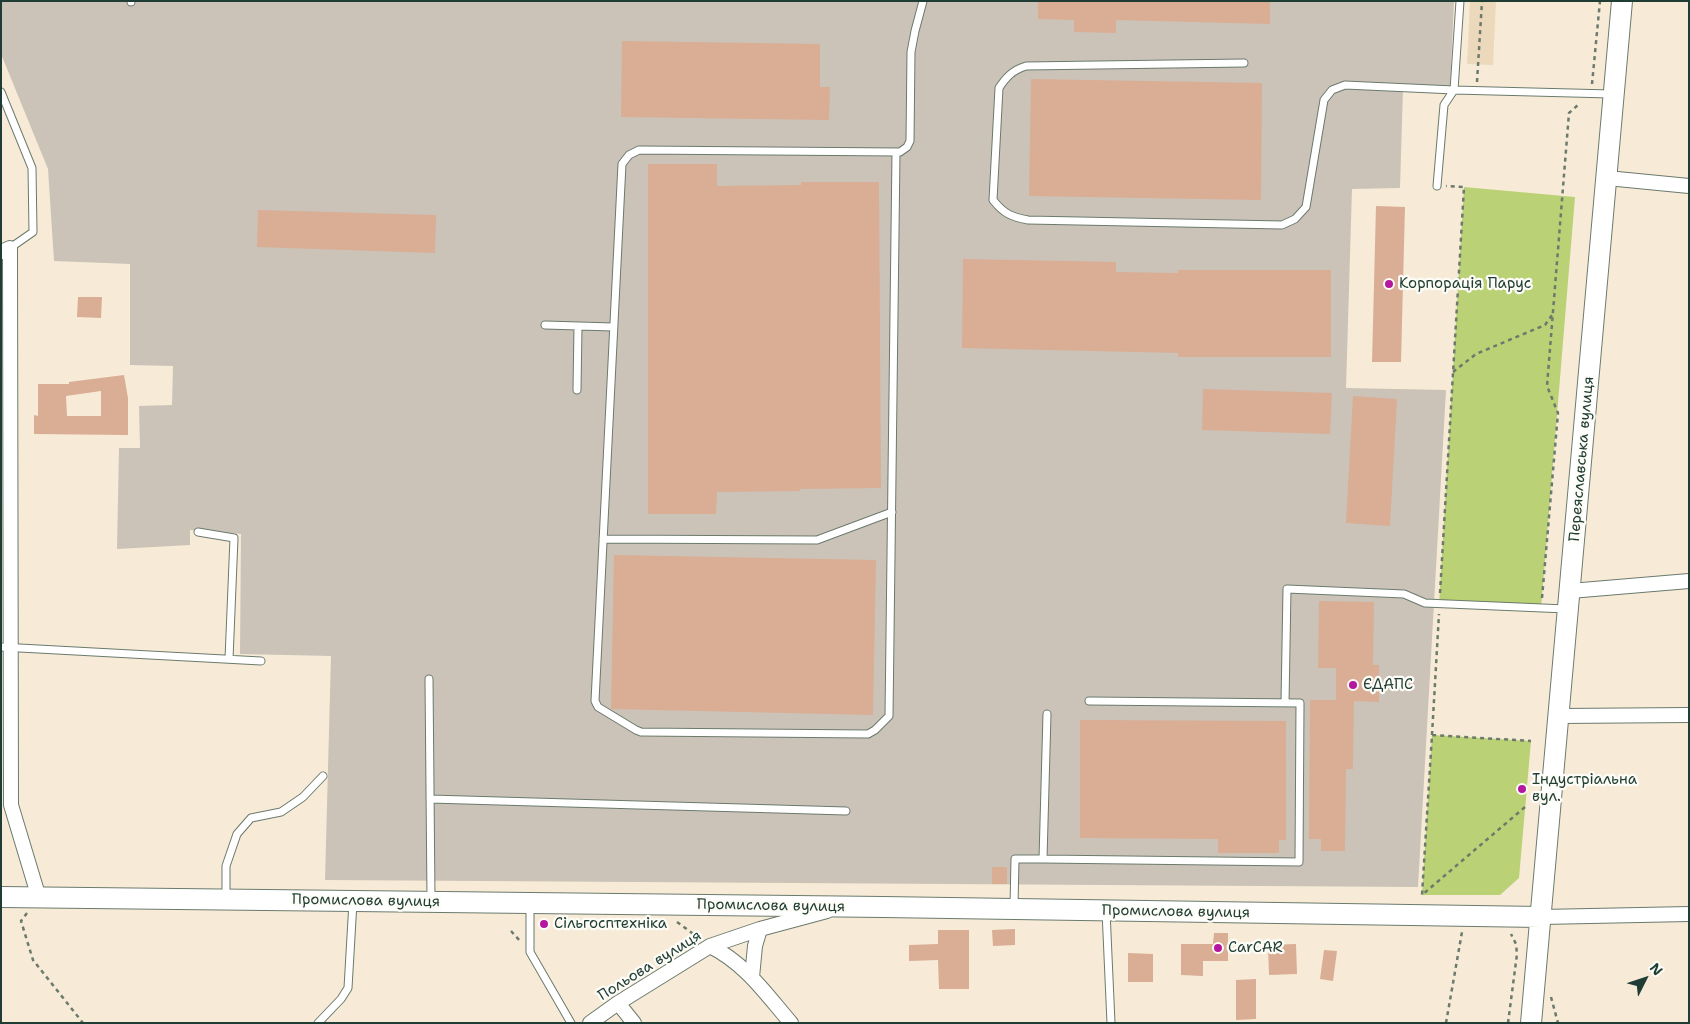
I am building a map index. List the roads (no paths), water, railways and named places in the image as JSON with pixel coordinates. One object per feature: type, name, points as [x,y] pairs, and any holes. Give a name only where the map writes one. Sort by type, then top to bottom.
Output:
[{"type":"street","name":"Переяславська вулиця","points":[[1531,1023],[1542,917],[1622,1]]},
{"type":"street","points":[[1606,178],[1689,186]]},
{"type":"street","points":[[6,250],[6,647],[11,805],[39,898]]},
{"type":"street","points":[[1569,600],[1689,581]]},
{"type":"street","points":[[1559,716],[1689,715]]},
{"type":"street","name":"Промислова вулиця","points":[[1,897],[1542,917]]},
{"type":"street","name":"Польова вулиця","points":[[590,1023],[618,1003],[710,946],[760,929],[844,907]]},
{"type":"street","points":[[1542,917],[1689,914]]},
{"type":"street","points":[[752,978],[755,946],[760,929]]},
{"type":"street","points":[[710,946],[727,955],[752,978],[792,1023]]},
{"type":"street","points":[[618,1003],[634,1023]]},
{"type":"lane","points":[[896,152],[890,714],[875,730],[868,734],[641,732],[636,730],[598,707],[595,701],[622,164],[629,154],[639,150],[896,152],[904,150],[910,141],[911,52],[923,1]]},
{"type":"lane","points":[[1437,186],[1444,105],[1454,90],[1460,1]]},
{"type":"lane","points":[[1244,63],[1026,66],[1016,69],[1006,77],[998,88],[993,200],[1000,210],[1013,217],[1028,220],[1282,225],[1295,219],[1306,207],[1324,100],[1332,90],[1345,85],[1476,91],[1614,94]]},
{"type":"lane","points":[[1,92],[32,168],[33,232],[6,250]]},
{"type":"lane","points":[[545,325],[613,327]]},
{"type":"lane","points":[[577,390],[578,326]]},
{"type":"lane","points":[[603,538],[817,540],[892,512]]},
{"type":"lane","points":[[198,532],[234,538],[229,659]]},
{"type":"lane","points":[[1286,703],[1288,589],[1404,594],[1425,603],[1541,608],[1569,600]]},
{"type":"lane","points":[[6,647],[261,661]]},
{"type":"lane","points":[[429,679],[431,902]]},
{"type":"lane","points":[[1014,910],[1015,859],[1299,862],[1300,703],[1089,701]]},
{"type":"lane","points":[[1043,859],[1047,714]]},
{"type":"lane","points":[[226,900],[226,866],[237,834],[251,818],[281,812],[303,797],[323,776]]},
{"type":"lane","points":[[430,799],[846,811]]},
{"type":"lane","points":[[318,1023],[341,999],[348,988],[353,901]]},
{"type":"lane","points":[[530,903],[530,952],[571,1023]]},
{"type":"lane","points":[[1106,911],[1111,1023]]},
{"type":"place","name":"Корпорація Парус","points":[[1389,284]]},
{"type":"place","name":"ЄДАПС","points":[[1353,685]]},
{"type":"place","name":"Індустріальна вул.","points":[[1522,789]]},
{"type":"place","name":"Сільгосптехніка","points":[[544,924]]},
{"type":"place","name":"CarCAR","points":[[1218,948]]}]
